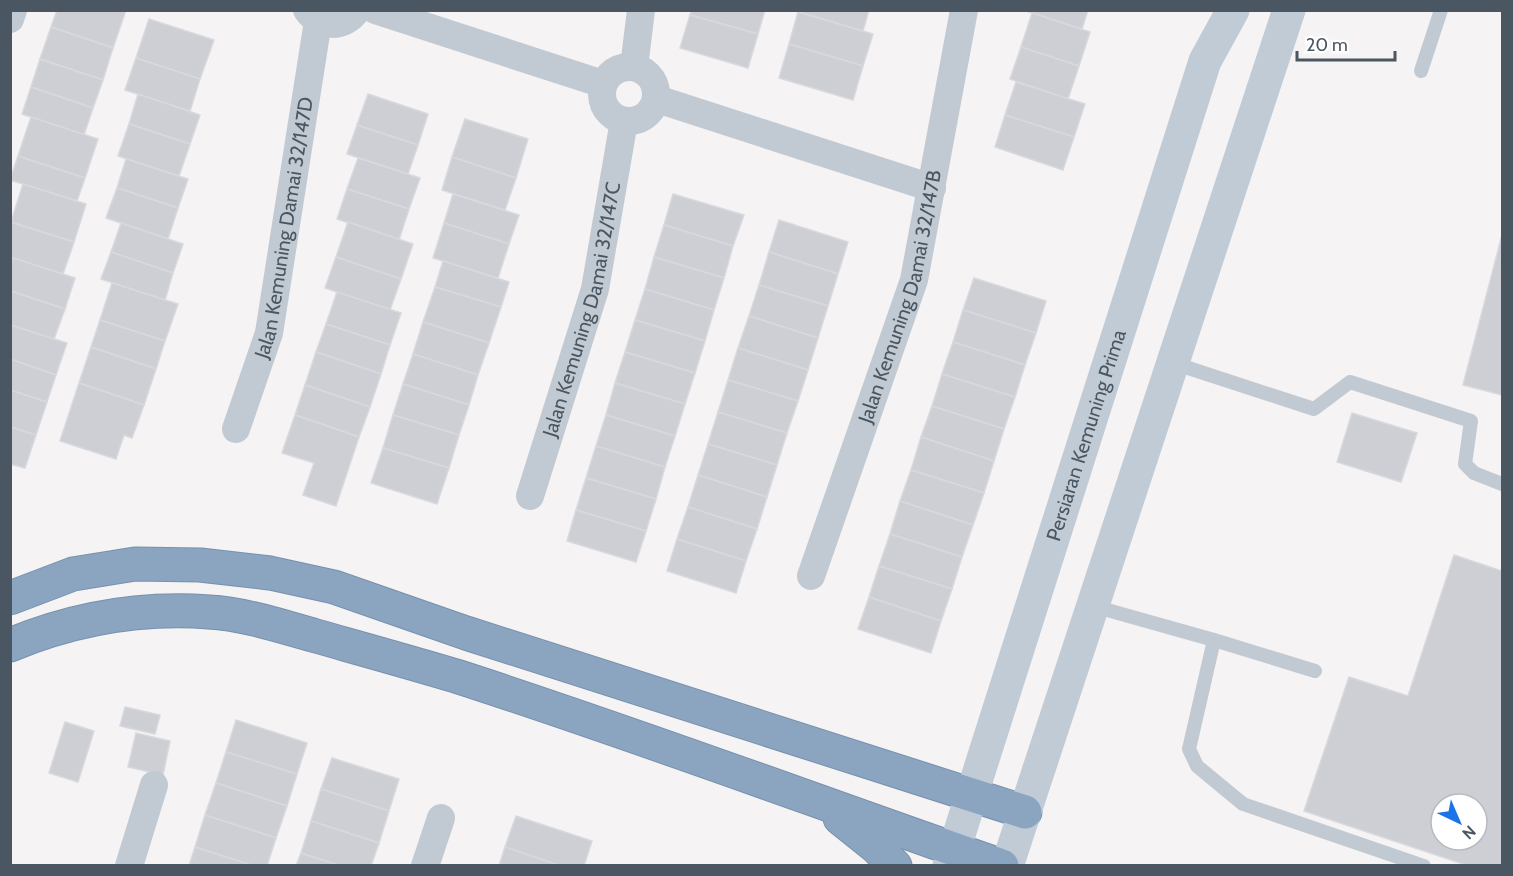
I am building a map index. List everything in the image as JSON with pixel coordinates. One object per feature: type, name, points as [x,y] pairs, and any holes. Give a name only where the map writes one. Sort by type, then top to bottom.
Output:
[{"type":"highway","points":[[10,598],[73,574],[135,564],[200,565],[270,573],[334,587],[466,633],[1025,812]]},
{"type":"highway","points":[[10,645],[41,632],[87,620],[126,614],[166,611],[209,612],[251,618],[405,660],[515,695],[820,802],[952,857],[1002,866]]},
{"type":"highway","points":[[820,802],[875,846],[895,866]]},
{"type":"street","points":[[10,19],[13,10]]},
{"type":"street","points":[[313,16],[335,25],[346,21],[357,10]]},
{"type":"street","points":[[375,10],[603,84]]},
{"type":"street","points":[[634,67],[641,10]]},
{"type":"street","name":"Jalan Kemuning Damai 32/147B","points":[[811,576],[914,280],[964,10]]},
{"type":"street","points":[[1205,61],[1227,10]]},
{"type":"street","name":"Persiaran Kemuning Prima","points":[[952,857],[1205,61],[1233,10]]},
{"type":"street","points":[[1007,866],[1289,10]]},
{"type":"street","name":"Jalan Kemuning Damai 32/147D","points":[[236,429],[269,333],[313,16]]},
{"type":"street","points":[[634,67],[644,70],[652,78],[657,89],[657,99],[652,110],[644,117],[634,121],[624,121],[615,118],[603,103],[603,84],[615,70],[634,67]]},
{"type":"street","points":[[657,99],[932,188]]},
{"type":"street","name":"Jalan Kemuning Damai 32/147C","points":[[530,496],[595,289],[624,121]]},
{"type":"street","points":[[129,866],[154,785]]},
{"type":"street","points":[[425,866],[441,818]]},
{"type":"lane","points":[[1421,71],[1441,10]]},
{"type":"lane","points":[[1173,363],[1314,409],[1350,382],[1471,421],[1466,464],[1474,473],[1503,484]]},
{"type":"lane","points":[[1093,606],[1315,671]]},
{"type":"lane","points":[[1214,640],[1189,749],[1197,766],[1243,804],[1424,866]]},
{"type":"building","points":[[57,10],[126,10],[113,48],[51,27]]},
{"type":"building","points":[[692,10],[765,10],[758,34],[690,15]]},
{"type":"building","points":[[793,10],[869,10],[863,31]]},
{"type":"building","points":[[1023,10],[1088,10],[1082,29]]},
{"type":"building","points":[[798,12],[873,34],[863,66],[789,44]]},
{"type":"building","points":[[1032,13],[1090,32],[1079,66],[1021,47]]},
{"type":"building","points":[[690,15],[758,34],[748,68],[680,48]]},
{"type":"building","points":[[149,19],[214,40],[200,79],[136,58]]},
{"type":"building","points":[[51,27],[113,48],[103,80],[40,59]]},
{"type":"building","points":[[789,44],[863,66],[853,100],[779,78]]},
{"type":"building","points":[[1021,47],[1079,66],[1068,99],[1010,79]]},
{"type":"building","points":[[136,58],[200,79],[190,111],[125,90]]},
{"type":"building","points":[[40,59],[103,80],[93,108],[31,87]]},
{"type":"building","points":[[1016,82],[1085,104],[1074,137],[1005,115]]},
{"type":"building","points":[[31,87],[93,108],[84,135],[22,114]]},
{"type":"building","points":[[138,94],[200,115],[190,144],[129,124]]},
{"type":"building","points":[[368,94],[428,114],[418,145],[357,125]]},
{"type":"building","points":[[1005,115],[1074,137],[1063,170],[995,147]]},
{"type":"building","points":[[31,117],[98,139],[85,178],[18,156]]},
{"type":"building","points":[[465,119],[528,139],[516,178],[452,157]]},
{"type":"building","points":[[129,124],[190,144],[179,176],[118,156]]},
{"type":"building","points":[[357,125],[418,145],[408,174],[347,154]]},
{"type":"building","points":[[18,156],[85,178],[77,201],[10,180]]},
{"type":"building","points":[[452,157],[516,178],[505,210],[442,190]]},
{"type":"building","points":[[358,158],[420,178],[409,209],[347,189]]},
{"type":"building","points":[[126,159],[188,179],[178,208],[117,188]]},
{"type":"building","points":[[23,184],[86,204],[74,242],[11,222]]},
{"type":"building","points":[[117,188],[178,208],[168,239],[106,218]]},
{"type":"building","points":[[347,189],[409,209],[399,240],[337,219]]},
{"type":"building","points":[[453,194],[519,215],[509,244],[444,223]]},
{"type":"building","points":[[673,194],[744,215],[733,246],[664,225]]},
{"type":"building","points":[[779,220],[848,242],[838,274],[769,252]]},
{"type":"building","points":[[10,222],[74,242],[63,274],[10,257]]},
{"type":"building","points":[[348,222],[413,244],[401,279],[336,257]]},
{"type":"building","points":[[121,223],[183,244],[173,273],[111,252]]},
{"type":"building","points":[[444,223],[509,244],[498,278],[433,258]]},
{"type":"building","points":[[664,225],[733,246],[724,278],[654,257]]},
{"type":"building","points":[[1502,235],[1502,395],[1463,385]]},
{"type":"building","points":[[111,252],[173,273],[165,300],[101,279]]},
{"type":"building","points":[[769,252],[838,274],[828,306],[759,285]]},
{"type":"building","points":[[336,257],[401,279],[390,310],[325,288]]},
{"type":"building","points":[[654,257],[724,278],[714,310],[645,289]]},
{"type":"building","points":[[13,258],[75,278],[65,309],[10,291],[10,267]]},
{"type":"building","points":[[443,261],[509,282],[501,307],[435,287]]},
{"type":"building","points":[[974,278],[1046,301],[1036,333],[963,310]]},
{"type":"building","points":[[112,283],[178,304],[165,341],[100,320]]},
{"type":"building","points":[[759,285],[828,306],[818,338],[749,316]]},
{"type":"building","points":[[435,287],[501,307],[489,343],[423,322]]},
{"type":"building","points":[[645,289],[714,310],[705,341],[635,320]]},
{"type":"building","points":[[10,291],[65,309],[54,339],[10,325]]},
{"type":"building","points":[[337,292],[401,313],[390,345],[326,324]]},
{"type":"building","points":[[963,310],[1036,333],[1025,365],[953,342]]},
{"type":"building","points":[[749,316],[818,338],[808,370],[738,348]]},
{"type":"building","points":[[100,320],[165,341],[156,369],[91,347]]},
{"type":"building","points":[[635,320],[705,341],[695,373],[625,352]]},
{"type":"building","points":[[423,322],[489,343],[478,375],[413,354]]},
{"type":"building","points":[[326,324],[390,345],[381,374],[316,352]]},
{"type":"building","points":[[10,325],[67,343],[56,375],[10,359]]},
{"type":"building","points":[[953,342],[1025,365],[1015,397],[942,374]]},
{"type":"building","points":[[91,347],[156,369],[144,405],[79,383]]},
{"type":"building","points":[[738,348],[808,370],[798,401],[728,380]]},
{"type":"building","points":[[316,352],[381,374],[370,407],[305,385]]},
{"type":"building","points":[[625,352],[695,373],[685,404],[615,383]]},
{"type":"building","points":[[413,354],[478,375],[469,405],[403,384]]},
{"type":"building","points":[[10,359],[56,375],[47,402],[10,390]]},
{"type":"building","points":[[942,374],[1015,397],[1004,429],[932,406]]},
{"type":"building","points":[[728,380],[798,401],[787,433],[718,412]]},
{"type":"building","points":[[79,383],[144,405],[132,438],[124,435],[116,459],[60,441]]},
{"type":"building","points":[[615,383],[685,404],[675,436],[606,415]]},
{"type":"building","points":[[403,384],[469,405],[459,435],[393,415]]},
{"type":"building","points":[[305,385],[370,407],[359,437],[295,415]]},
{"type":"building","points":[[10,390],[47,402],[36,435],[10,427]]},
{"type":"building","points":[[932,406],[1004,429],[994,461],[921,437]]},
{"type":"building","points":[[718,412],[787,433],[777,465],[708,444]]},
{"type":"building","points":[[1352,413],[1417,433],[1401,482],[1337,462]]},
{"type":"building","points":[[295,415],[359,437],[336,506],[303,495],[314,463],[282,453]]},
{"type":"building","points":[[393,415],[459,435],[449,468],[383,448]]},
{"type":"building","points":[[606,415],[675,436],[665,467],[596,446]]},
{"type":"building","points":[[10,427],[36,435],[25,468],[10,464]]},
{"type":"building","points":[[921,437],[994,461],[984,493],[911,470]]},
{"type":"building","points":[[708,444],[777,465],[767,497],[698,475]]},
{"type":"building","points":[[596,446],[665,467],[656,499],[586,478]]},
{"type":"building","points":[[383,448],[449,468],[437,504],[371,483]]},
{"type":"building","points":[[911,470],[984,493],[973,525],[900,501]]},
{"type":"building","points":[[698,475],[767,497],[757,529],[688,507]]},
{"type":"building","points":[[586,478],[656,499],[646,531],[576,510]]},
{"type":"building","points":[[900,501],[973,525],[962,557],[890,534]]},
{"type":"building","points":[[688,507],[757,529],[746,561],[677,539]]},
{"type":"building","points":[[576,510],[646,531],[636,562],[567,541]]},
{"type":"building","points":[[890,534],[962,557],[952,589],[879,566]]},
{"type":"building","points":[[677,539],[746,561],[736,593],[667,571]]},
{"type":"building","points":[[1454,555],[1502,571],[1502,866],[1469,866],[1304,811],[1349,677],[1408,696]]},
{"type":"building","points":[[879,566],[952,589],[941,621],[869,597]]},
{"type":"building","points":[[869,597],[941,621],[931,653],[858,629]]},
{"type":"building","points":[[125,707],[160,715],[155,734],[120,726]]},
{"type":"building","points":[[236,720],[307,743],[297,774],[226,752]]},
{"type":"building","points":[[65,722],[94,731],[78,782],[49,773]]},
{"type":"building","points":[[136,733],[170,741],[163,775],[128,767]]},
{"type":"building","points":[[226,752],[297,774],[287,806],[216,783]]},
{"type":"building","points":[[332,758],[399,779],[389,811],[321,789]]},
{"type":"building","points":[[216,783],[287,806],[276,838],[205,815]]},
{"type":"building","points":[[321,789],[389,811],[379,843],[311,821]]},
{"type":"building","points":[[205,815],[276,838],[267,866],[254,866],[195,847]]},
{"type":"building","points":[[516,816],[592,841],[584,866],[561,866],[505,847]]},
{"type":"building","points":[[311,821],[379,843],[371,866],[341,866],[301,853]]},
{"type":"building","points":[[195,847],[254,866],[189,866]]},
{"type":"building","points":[[505,847],[561,866],[499,866]]},
{"type":"building","points":[[301,853],[341,866],[296,866]]}]
